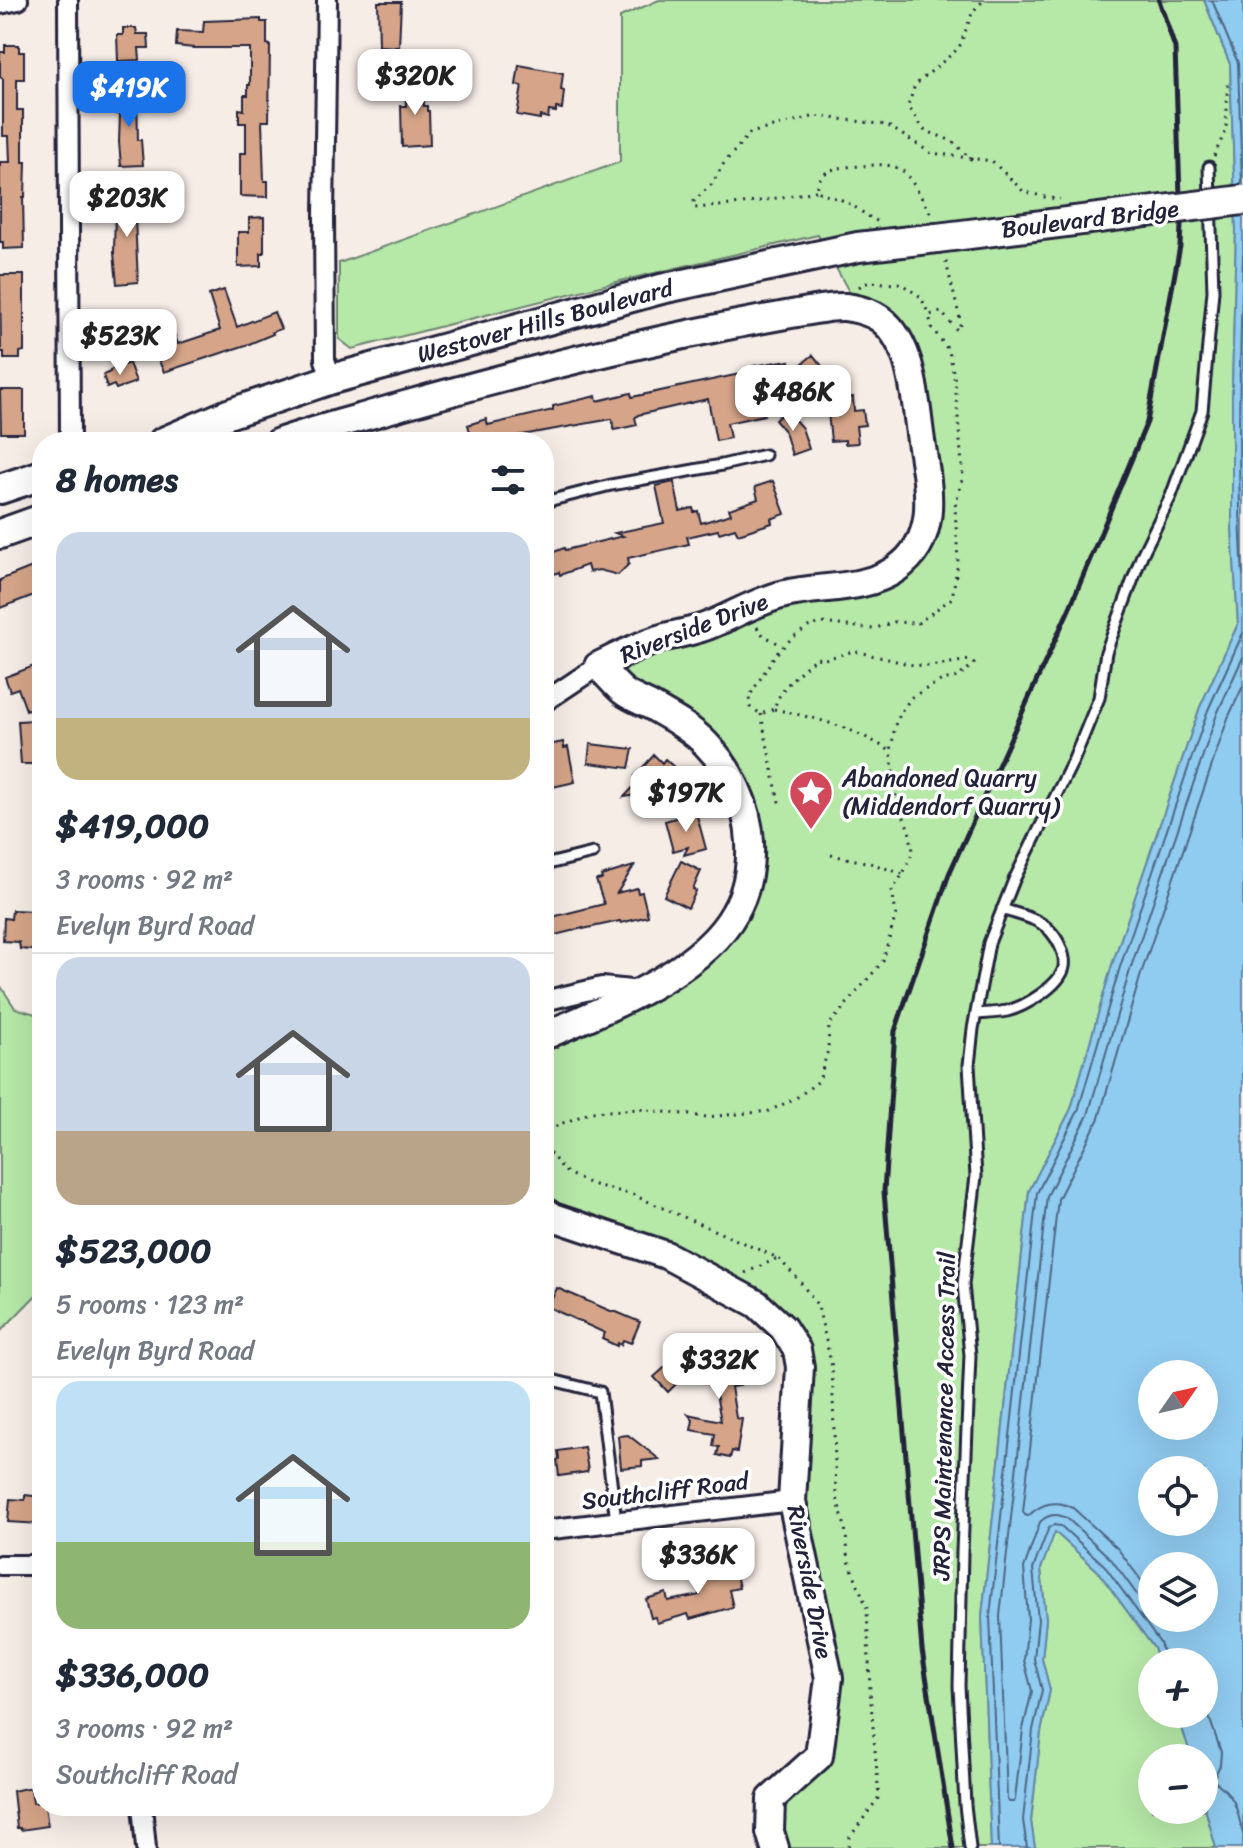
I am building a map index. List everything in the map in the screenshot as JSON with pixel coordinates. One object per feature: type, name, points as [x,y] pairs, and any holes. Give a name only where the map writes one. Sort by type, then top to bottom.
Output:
[{"type":"main road","name":"Boulevard Bridge","points":[[938,236],[1243,200]]},
{"type":"main road","name":"Westover Hills Boulevard","points":[[186,432],[228,414],[332,379],[661,289],[858,247],[938,236]]},
{"type":"main road","points":[[0,489],[32,478]]},
{"type":"main road","points":[[0,534],[32,523]]},
{"type":"street","points":[[0,4],[18,0]]},
{"type":"street","points":[[68,0],[70,432]]},
{"type":"street","points":[[327,0],[325,360],[332,379]]},
{"type":"street","name":"Westover Hills Boulevard","points":[[313,432],[471,386],[657,340],[751,321],[850,308]]},
{"type":"street","name":"Riverside Drive","points":[[554,1031],[640,991],[707,948],[735,912],[745,885],[750,858],[749,828],[742,800],[732,778],[705,743],[677,722],[624,692],[598,666],[644,645],[710,625],[786,593],[877,579],[899,567],[923,537],[930,508],[928,485],[903,348],[886,324],[873,315],[850,308]]},
{"type":"street","points":[[554,695],[598,666]]},
{"type":"street","points":[[554,999],[602,987],[640,991]]},
{"type":"street","name":"Riverside Drive","points":[[554,1217],[666,1255],[757,1304],[783,1328],[797,1350],[800,1367],[792,1501],[829,1678],[819,1756],[771,1799],[770,1832],[775,1848]]},
{"type":"street","name":"Southcliff Road","points":[[554,1529],[792,1501]]},
{"type":"street","points":[[0,1565],[32,1565]]},
{"type":"street","points":[[143,1816],[146,1848]]},
{"type":"lane","name":"JRPS Maintenance Access Trail","points":[[970,1848],[959,1686],[970,1355],[963,1284],[976,1176],[969,1065],[976,1014],[989,943],[1014,880],[1074,759],[1099,698],[1106,652],[1142,555],[1171,496],[1202,411],[1213,291],[1209,167]]},
{"type":"lane","points":[[554,499],[765,455]]},
{"type":"lane","points":[[554,863],[593,853]]},
{"type":"lane","points":[[976,1014],[1008,1011],[1031,1001],[1049,988],[1064,969],[1064,955],[1052,932],[1035,919],[1002,909]]},
{"type":"lane","points":[[554,1380],[600,1392],[616,1521]]},
{"type":"path","points":[[879,222],[843,200],[816,190],[743,204],[695,208],[694,201],[712,184],[724,163],[750,133],[816,116],[887,125],[931,153],[972,160],[952,141],[924,130],[908,106],[915,85],[959,48],[973,11],[984,0]]},
{"type":"path","points":[[1209,167],[1226,130],[1228,81]]},
{"type":"path","points":[[816,190],[817,181],[822,175],[838,166],[886,164],[904,172],[938,236],[961,323],[957,330],[941,312],[929,315]]},
{"type":"path","points":[[780,807],[761,714],[750,707],[749,697],[783,646],[808,627],[822,623],[873,629],[894,622],[918,623],[952,598],[958,562],[955,506],[963,477],[955,381],[949,351],[932,328],[921,297],[900,283],[865,282],[854,290],[850,308]]},
{"type":"path","points":[[743,609],[763,635],[783,646]]},
{"type":"path","points":[[554,1127],[592,1112],[639,1109],[707,1117],[769,1111],[796,1098],[819,1081],[828,1050],[829,1025],[883,961],[896,914],[892,890],[913,851],[909,830],[896,798],[891,751],[895,725],[912,697],[942,680],[958,677],[974,664],[970,660],[938,666],[913,665],[854,651],[825,659],[815,658],[793,676],[777,698],[774,709]]},
{"type":"path","points":[[761,714],[774,709],[840,725],[871,738],[891,751]]},
{"type":"path","points":[[831,855],[903,874]]},
{"type":"path","points":[[723,1286],[778,1258]]},
{"type":"green space","points":[[659,0],[1204,0],[1230,64],[1236,229],[1232,528],[1238,624],[1200,707],[1112,965],[1071,1109],[1029,1191],[982,1616],[991,1848],[775,1848],[771,1799],[819,1756],[829,1678],[792,1501],[800,1367],[757,1304],[554,1215],[554,1031],[669,975],[745,885],[732,778],[598,666],[862,583],[918,546],[908,366],[859,310],[818,235],[352,349],[339,339],[339,263],[620,162],[620,17]]},
{"type":"green space","points":[[0,985],[15,1008],[32,1013],[32,1299],[0,1332]]},
{"type":"green space","points":[[1054,1531],[1097,1570],[1138,1626],[1138,1632],[1142,1632],[1154,1648],[1138,1648],[1138,1728],[1182,1728],[1188,1744],[1138,1744],[1138,1824],[1209,1824],[1216,1848],[1035,1848],[1031,1821],[1041,1732],[1050,1690],[1042,1659],[1046,1619],[1041,1569]]},
{"type":"water","points":[[1204,0],[1243,0],[1243,1848],[1216,1848],[1209,1824],[1218,1824],[1218,1744],[1187,1744],[1182,1728],[1218,1728],[1218,1648],[1154,1648],[1142,1632],[1218,1632],[1218,1552],[1138,1552],[1138,1626],[1097,1570],[1055,1532],[1041,1569],[1046,1619],[1042,1659],[1050,1690],[1041,1732],[1031,1821],[1035,1848],[991,1848],[982,1616],[1029,1191],[1071,1109],[1112,965],[1200,707],[1238,624],[1232,528],[1236,229],[1230,64]]},
{"type":"building","points":[[378,2],[401,2],[399,47],[379,46]]},
{"type":"building","points":[[261,19],[261,22],[267,22],[267,44],[270,45],[269,121],[262,121],[264,181],[268,181],[268,197],[240,196],[240,153],[246,153],[246,123],[239,123],[239,109],[244,110],[244,95],[248,95],[250,85],[250,48],[176,46],[177,31],[203,32],[204,21]]},
{"type":"building","points":[[123,28],[136,28],[137,34],[148,34],[149,48],[139,48],[140,60],[118,61],[117,35],[123,35]]},
{"type":"building","points":[[5,45],[19,45],[19,52],[24,52],[24,79],[17,79],[17,110],[23,110],[23,162],[26,162],[24,248],[3,249],[3,242],[0,242],[0,162],[10,162],[9,136],[3,136],[3,79],[0,77],[0,52],[5,52]]},
{"type":"building","points":[[519,65],[563,73],[562,109],[549,111],[548,118],[517,115],[522,86],[516,85]]},
{"type":"building","points":[[405,82],[423,82],[424,106],[429,111],[430,145],[402,147],[401,106],[406,106]]},
{"type":"building","points":[[115,93],[137,93],[138,140],[141,140],[143,165],[121,166],[120,114],[115,114]]},
{"type":"building","points":[[143,197],[144,219],[135,218],[138,282],[117,284],[114,253],[117,198]]},
{"type":"building","points":[[264,217],[261,266],[238,267],[238,232],[249,232],[249,218]]},
{"type":"building","points":[[0,275],[24,275],[24,351],[20,352],[20,359],[4,359],[4,352],[1,352]]},
{"type":"building","points":[[224,290],[237,327],[274,312],[281,329],[249,344],[164,372],[158,353],[165,351],[156,330],[171,325],[178,344],[220,330],[209,295]]},
{"type":"building","points":[[813,355],[848,398],[853,397],[854,411],[863,410],[865,425],[856,426],[858,443],[831,441],[827,403],[813,387],[827,375],[747,390],[764,415],[727,423],[730,438],[716,441],[708,399],[638,415],[635,418],[637,425],[614,430],[612,419],[539,432],[470,432],[468,425],[486,419],[488,425],[596,396],[597,401],[631,393],[632,397],[754,371],[753,366],[783,361],[790,361],[792,372]]},
{"type":"building","points":[[129,363],[136,382],[116,389],[114,385],[107,388],[103,375]]},
{"type":"building","points":[[0,390],[24,390],[24,433],[1,433]]},
{"type":"building","points":[[786,410],[802,428],[809,449],[792,455],[785,432],[775,420]]},
{"type":"building","points":[[773,481],[785,514],[771,519],[772,523],[738,534],[735,528],[719,533],[718,530],[687,537],[689,544],[628,558],[629,564],[618,575],[599,570],[589,572],[587,565],[560,575],[559,572],[554,574],[554,552],[623,536],[615,533],[664,523],[656,486],[674,482],[680,511],[693,508],[694,512],[698,511],[701,523],[731,514],[729,509],[758,499],[755,487]]},
{"type":"building","points":[[32,567],[32,596],[0,608],[0,580]]},
{"type":"building","points":[[32,667],[32,708],[26,710],[18,688],[10,691],[5,677]]},
{"type":"building","points":[[32,720],[32,764],[21,764],[18,721]]},
{"type":"building","points":[[563,742],[564,748],[568,747],[575,782],[554,787],[554,744]]},
{"type":"building","points":[[590,744],[633,749],[629,768],[588,763]]},
{"type":"building","points":[[654,755],[662,763],[665,759],[682,780],[660,805],[658,797],[650,807],[640,798],[644,794],[624,797],[640,780],[635,776]]},
{"type":"building","points":[[696,812],[706,849],[684,855],[688,847],[673,851],[665,821]]},
{"type":"building","points":[[681,861],[701,871],[688,908],[664,896]]},
{"type":"building","points":[[634,866],[617,893],[637,888],[638,893],[642,892],[648,916],[554,935],[554,916],[604,904],[596,880],[602,879],[601,876]]},
{"type":"building","points":[[12,910],[32,911],[32,950],[20,949],[19,942],[3,941],[4,918],[11,919]]},
{"type":"building","points":[[557,1288],[640,1322],[631,1343],[623,1340],[617,1346],[602,1339],[605,1333],[554,1310]]},
{"type":"building","points":[[715,1346],[732,1366],[740,1386],[731,1387],[736,1418],[742,1419],[737,1452],[732,1451],[730,1458],[717,1455],[719,1447],[713,1446],[715,1434],[691,1430],[693,1420],[688,1414],[721,1421],[716,1394],[688,1366],[706,1349],[709,1352]]},
{"type":"building","points":[[682,1352],[682,1378],[668,1392],[654,1377]]},
{"type":"building","points":[[628,1435],[659,1459],[642,1461],[642,1466],[621,1468],[618,1436]]},
{"type":"building","points":[[584,1447],[587,1472],[559,1476],[558,1451]]},
{"type":"building","points":[[25,1495],[32,1496],[32,1523],[8,1522],[10,1499],[25,1500]]},
{"type":"building","points":[[721,1557],[726,1577],[736,1574],[739,1588],[729,1590],[733,1607],[690,1619],[688,1614],[657,1623],[655,1617],[651,1618],[646,1599],[666,1593],[668,1601],[700,1595],[694,1572],[708,1569],[706,1561]]},
{"type":"building","points":[[31,1788],[32,1816],[46,1816],[48,1826],[17,1828],[13,1791]]},
{"type":"railway","points":[[953,1848],[922,1650],[884,1191],[895,1031],[949,874],[1071,605],[1147,422],[1180,246],[1181,226],[1175,48],[1159,0]]},
{"type":"place","name":"Abandoned Quarry (Middendorf Quarry)","points":[[811,831]]}]
